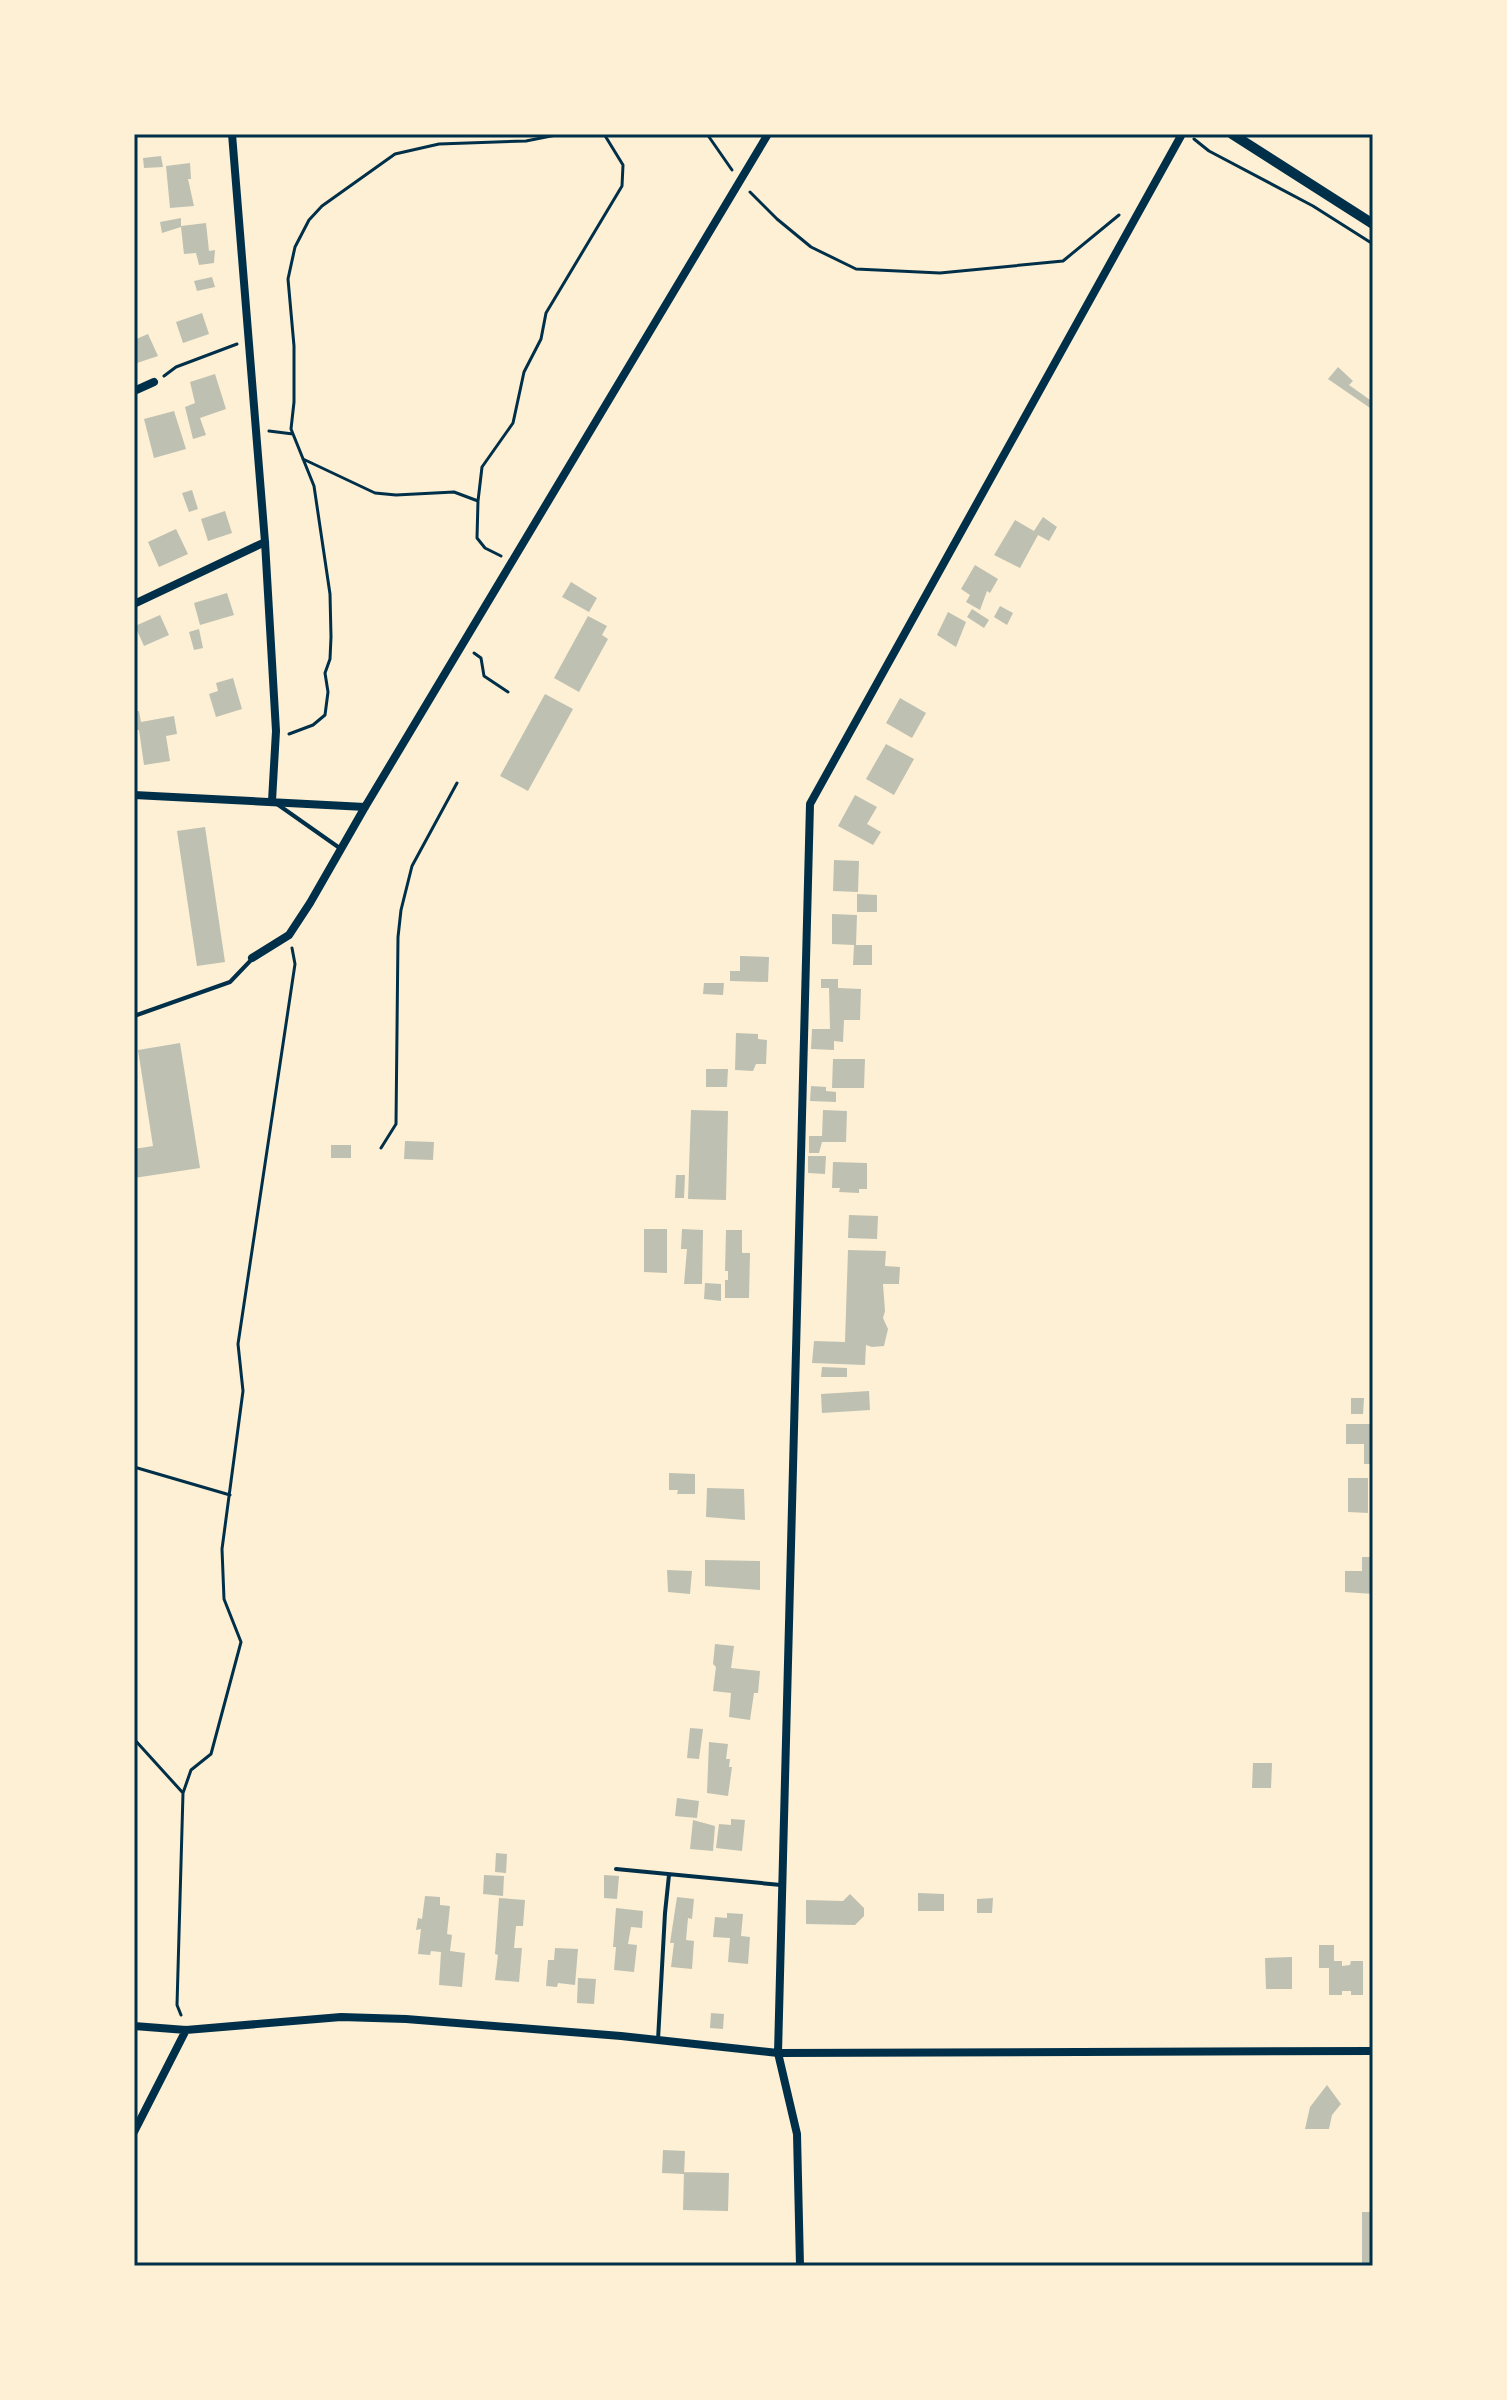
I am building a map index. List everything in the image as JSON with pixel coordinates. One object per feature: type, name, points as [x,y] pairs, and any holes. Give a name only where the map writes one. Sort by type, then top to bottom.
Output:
[{"type":"street","points":[[232,134],[265,542],[276,739],[272,801]]},
{"type":"street","points":[[252,958],[289,935],[768,134]]},
{"type":"street","points":[[800,2266],[797,2134],[778,2053],[810,804],[1184,134]]},
{"type":"street","points":[[1232,134],[1373,224]]},
{"type":"street","points":[[134,391],[154,382]]},
{"type":"street","points":[[134,604],[265,542]]},
{"type":"street","points":[[134,795],[365,807]]},
{"type":"street","points":[[134,2026],[186,2030],[341,2017],[406,2019],[778,2053],[1373,2051]]},
{"type":"street","points":[[134,2132],[186,2030]]},
{"type":"lane","points":[[272,801],[341,849]]},
{"type":"lane","points":[[134,1016],[230,982],[252,958]]},
{"type":"lane","points":[[616,1869],[782,1885]]},
{"type":"lane","points":[[658,2040],[670,1874]]},
{"type":"path","points":[[276,739],[313,725],[327,710],[325,673],[331,648],[330,594],[314,486],[293,434],[294,346],[288,279],[295,247],[309,220],[322,206],[395,154],[439,144],[526,141],[561,134]]},
{"type":"path","points":[[512,561],[485,548],[477,538],[482,467],[513,423],[524,372],[541,339],[546,313],[622,186],[623,165],[604,134]]},
{"type":"path","points":[[707,134],[740,181],[777,219],[811,247],[856,269],[940,273],[1063,261],[1129,207]]},
{"type":"path","points":[[1184,134],[1209,151],[1313,206],[1373,244]]},
{"type":"path","points":[[154,382],[176,367],[248,339]]},
{"type":"path","points":[[256,428],[293,434]]},
{"type":"path","points":[[301,459],[375,493],[454,492],[478,501]]},
{"type":"path","points":[[476,654],[481,658],[484,676],[508,692]]},
{"type":"path","points":[[381,1148],[396,1124],[398,937],[406,888],[418,855],[457,783]]},
{"type":"path","points":[[186,2030],[177,2005],[183,1793],[191,1770],[211,1754],[241,1642],[224,1599],[222,1549],[243,1391],[238,1344],[295,964],[289,935]]},
{"type":"path","points":[[134,1467],[230,1495]]},
{"type":"path","points":[[134,1739],[183,1793]]},
{"type":"building","points":[[161,156],[163,167],[144,168],[143,158]]},
{"type":"building","points":[[190,163],[191,179],[188,179],[194,206],[170,208],[166,166]]},
{"type":"building","points":[[181,218],[181,226],[206,223],[209,251],[215,250],[214,263],[199,265],[196,253],[184,254],[181,227],[162,233],[160,222]]},
{"type":"building","points":[[212,277],[215,287],[197,291],[194,281]]},
{"type":"building","points":[[202,313],[209,334],[183,343],[176,322]]},
{"type":"building","points":[[148,334],[158,356],[134,364],[134,340]]},
{"type":"building","points":[[1338,367],[1353,381],[1349,385],[1373,402],[1373,410],[1328,379]]},
{"type":"building","points":[[215,374],[226,409],[200,418],[206,435],[193,439],[185,407],[195,403],[190,382]]},
{"type":"building","points":[[174,411],[186,449],[154,458],[144,419]]},
{"type":"building","points":[[192,490],[198,509],[189,512],[182,493]]},
{"type":"building","points":[[225,511],[232,533],[208,541],[201,519]]},
{"type":"building","points":[[1043,517],[1057,527],[1049,541],[1038,535],[1020,568],[994,555],[1015,520],[1034,531]]},
{"type":"building","points":[[176,529],[188,554],[159,567],[148,542]]},
{"type":"building","points":[[975,565],[998,579],[990,593],[987,591],[980,610],[966,602],[970,595],[961,589]]},
{"type":"building","points":[[571,582],[597,598],[589,612],[562,597]]},
{"type":"building","points":[[227,593],[234,615],[200,625],[194,603]]},
{"type":"building","points":[[1000,606],[1013,613],[1007,625],[994,617]]},
{"type":"building","points":[[972,609],[989,620],[984,628],[967,617]]},
{"type":"building","points":[[948,612],[966,622],[956,647],[937,635]]},
{"type":"building","points":[[160,615],[169,635],[144,646],[135,626]]},
{"type":"building","points":[[588,616],[607,626],[602,635],[608,639],[579,692],[554,678]]},
{"type":"building","points":[[199,629],[203,648],[194,650],[189,632]]},
{"type":"building","points":[[233,678],[242,709],[216,717],[209,694],[218,691],[216,683]]},
{"type":"building","points":[[545,694],[573,709],[528,791],[500,776]]},
{"type":"building","points":[[900,698],[926,713],[912,738],[886,723]]},
{"type":"building","points":[[139,711],[141,722],[174,716],[177,734],[166,736],[170,761],[144,765],[139,730],[134,730],[134,712]]},
{"type":"building","points":[[886,744],[914,759],[894,795],[866,779]]},
{"type":"building","points":[[855,795],[877,807],[867,824],[881,832],[873,845],[838,826]]},
{"type":"building","points":[[205,827],[225,962],[197,966],[177,831]]},
{"type":"building","points":[[834,860],[859,861],[858,892],[833,891]]},
{"type":"building","points":[[857,894],[877,895],[877,912],[857,912]]},
{"type":"building","points":[[832,914],[857,915],[856,945],[872,945],[872,965],[853,965],[854,945],[832,944]]},
{"type":"building","points":[[740,956],[769,957],[768,982],[730,981],[730,971],[740,971]]},
{"type":"building","points":[[821,979],[838,979],[838,988],[861,989],[860,1020],[844,1020],[843,1042],[834,1041],[834,1050],[811,1049],[812,1029],[830,1029],[829,988],[821,988]]},
{"type":"building","points":[[704,983],[724,983],[723,995],[703,994]]},
{"type":"building","points":[[736,1033],[758,1034],[758,1039],[767,1040],[766,1064],[756,1064],[753,1071],[735,1070]]},
{"type":"building","points":[[180,1043],[200,1168],[134,1178],[134,1149],[153,1146],[138,1050]]},
{"type":"building","points":[[833,1059],[865,1059],[864,1088],[832,1088]]},
{"type":"building","points":[[706,1069],[728,1069],[727,1087],[706,1087]]},
{"type":"building","points":[[811,1086],[826,1087],[826,1091],[836,1092],[836,1102],[810,1101]]},
{"type":"building","points":[[691,1110],[728,1111],[726,1200],[688,1199]]},
{"type":"building","points":[[823,1110],[847,1111],[846,1142],[822,1142],[819,1153],[809,1153],[809,1136],[822,1136]]},
{"type":"building","points":[[405,1141],[434,1142],[433,1160],[404,1159]]},
{"type":"building","points":[[331,1145],[351,1145],[351,1158],[331,1158]]},
{"type":"building","points":[[808,1156],[826,1156],[825,1174],[808,1173]]},
{"type":"building","points":[[833,1162],[867,1163],[867,1189],[859,1189],[859,1193],[839,1192],[840,1188],[832,1188]]},
{"type":"building","points":[[676,1175],[685,1175],[684,1198],[675,1198]]},
{"type":"building","points":[[849,1215],[878,1216],[877,1239],[848,1238]]},
{"type":"building","points":[[644,1229],[667,1229],[667,1273],[644,1272]]},
{"type":"building","points":[[682,1229],[703,1230],[702,1284],[684,1284],[687,1249],[681,1249]]},
{"type":"building","points":[[726,1230],[742,1230],[742,1253],[750,1253],[749,1298],[725,1298],[725,1280],[728,1280],[728,1271],[725,1271]]},
{"type":"building","points":[[848,1250],[886,1251],[885,1266],[900,1267],[899,1284],[883,1284],[883,1318],[888,1329],[884,1346],[866,1345],[865,1365],[812,1363],[814,1341],[845,1342]]},
{"type":"building","points":[[705,1283],[721,1284],[721,1301],[704,1299]]},
{"type":"building","points":[[822,1367],[847,1368],[847,1377],[821,1377]]},
{"type":"building","points":[[869,1391],[870,1410],[822,1413],[821,1394]]},
{"type":"building","points":[[1351,1398],[1364,1398],[1363,1414],[1351,1414]]},
{"type":"building","points":[[1346,1424],[1373,1424],[1373,1464],[1364,1464],[1364,1444],[1346,1444]]},
{"type":"building","points":[[669,1473],[695,1474],[695,1494],[677,1494],[678,1490],[669,1490]]},
{"type":"building","points":[[1348,1478],[1368,1478],[1368,1513],[1348,1512]]},
{"type":"building","points":[[707,1488],[744,1489],[745,1520],[706,1517]]},
{"type":"building","points":[[1362,1557],[1373,1557],[1373,1594],[1345,1592],[1345,1571],[1362,1571]]},
{"type":"building","points":[[705,1560],[760,1561],[760,1590],[705,1586]]},
{"type":"building","points":[[667,1570],[692,1571],[690,1594],[668,1592]]},
{"type":"building","points":[[715,1644],[734,1646],[731,1668],[760,1671],[758,1693],[754,1693],[750,1720],[729,1717],[731,1693],[713,1691]]},
{"type":"building","points":[[690,1728],[703,1729],[699,1759],[687,1758]]},
{"type":"building","points":[[709,1742],[728,1744],[726,1759],[730,1759],[729,1767],[732,1767],[728,1796],[707,1793]]},
{"type":"building","points":[[1253,1763],[1272,1763],[1271,1788],[1252,1788]]},
{"type":"building","points":[[677,1798],[699,1801],[697,1818],[675,1816]]},
{"type":"building","points":[[731,1819],[745,1820],[742,1851],[716,1848],[719,1824],[731,1825]]},
{"type":"building","points":[[693,1820],[715,1826],[713,1851],[690,1849]]},
{"type":"building","points":[[496,1853],[507,1854],[506,1873],[495,1872]]},
{"type":"building","points":[[484,1875],[504,1876],[503,1896],[483,1894]]},
{"type":"building","points":[[604,1875],[619,1876],[617,1899],[604,1898]]},
{"type":"building","points":[[918,1893],[944,1894],[944,1911],[918,1911]]},
{"type":"building","points":[[850,1894],[864,1908],[864,1916],[855,1925],[806,1924],[806,1900],[843,1901]]},
{"type":"building","points":[[425,1896],[440,1897],[440,1905],[450,1906],[447,1934],[452,1935],[450,1951],[465,1953],[462,1987],[439,1985],[441,1952],[418,1954],[421,1929],[416,1930],[418,1918],[422,1919]]},
{"type":"building","points":[[677,1897],[694,1899],[686,1940],[694,1941],[692,1969],[671,1967],[674,1943],[670,1943]]},
{"type":"building","points":[[499,1898],[525,1900],[523,1926],[516,1926],[514,1948],[522,1948],[519,1982],[495,1980]]},
{"type":"building","points":[[993,1898],[992,1913],[977,1913],[977,1899]]},
{"type":"building","points":[[616,1908],[643,1911],[642,1928],[631,1927],[628,1944],[637,1945],[634,1972],[614,1970]]},
{"type":"building","points":[[727,1913],[743,1914],[741,1936],[750,1937],[748,1964],[728,1962],[730,1938],[713,1937],[715,1917],[727,1918]]},
{"type":"building","points":[[1319,1945],[1334,1945],[1334,1961],[1342,1961],[1342,1966],[1350,1965],[1351,1961],[1363,1961],[1363,1995],[1342,1991],[1342,1995],[1329,1995],[1329,1968],[1319,1968]]},
{"type":"building","points":[[555,1948],[578,1949],[575,1985],[558,1983],[557,1987],[546,1986],[548,1960],[554,1960]]},
{"type":"building","points":[[1292,1957],[1292,1989],[1266,1989],[1265,1958]]},
{"type":"building","points":[[578,1978],[596,1979],[594,2004],[577,2003]]},
{"type":"building","points":[[711,2013],[724,2014],[723,2029],[710,2028]]},
{"type":"building","points":[[1327,2085],[1341,2104],[1332,2115],[1329,2129],[1305,2129],[1310,2107]]},
{"type":"building","points":[[663,2150],[685,2151],[684,2174],[662,2173]]},
{"type":"building","points":[[684,2172],[729,2173],[728,2211],[683,2210]]},
{"type":"building","points":[[1362,2212],[1373,2212],[1373,2266],[1362,2266]]}]
